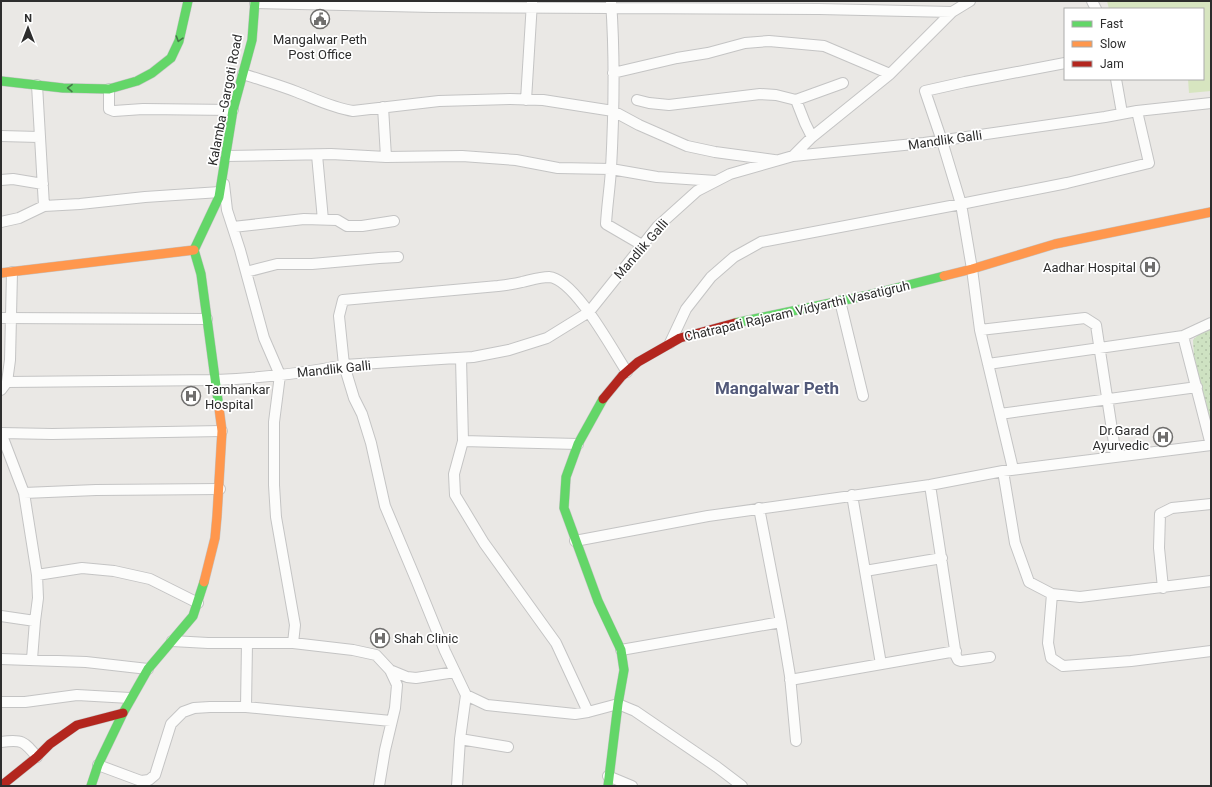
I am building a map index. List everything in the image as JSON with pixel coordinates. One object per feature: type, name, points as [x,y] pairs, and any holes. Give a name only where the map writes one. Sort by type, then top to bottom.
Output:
[{"type":"street","points":[[1,82],[62,88],[109,89],[137,81],[152,73],[171,58],[179,42],[188,1]]},
{"type":"street","points":[[793,156],[812,137],[890,74],[952,12],[970,1]]},
{"type":"street","points":[[255,2],[432,7],[531,4],[819,5],[952,12]]},
{"type":"street","name":"Kalamba -Gargoti Road","points":[[194,250],[219,197],[233,110],[252,40],[255,2]]},
{"type":"street","points":[[526,100],[531,4]]},
{"type":"street","points":[[611,4],[614,42],[613,111],[611,169],[606,224],[642,245]]},
{"type":"street","points":[[613,73],[677,58],[708,53],[745,43],[769,42],[824,46],[890,74]]},
{"type":"street","points":[[1064,63],[925,91],[961,204],[980,330],[1000,414],[1008,470],[1015,543],[1029,582],[1052,594],[1080,597],[1211,581]]},
{"type":"street","points":[[243,74],[323,103],[353,111],[383,106],[439,101],[526,100],[543,100],[613,111],[639,125],[687,146],[715,152],[778,160]]},
{"type":"street","points":[[1116,80],[1122,113]]},
{"type":"street","points":[[637,100],[669,105],[760,94],[776,95],[796,100],[843,84]]},
{"type":"street","points":[[37,85],[44,206]]},
{"type":"street","points":[[109,89],[109,109],[114,111],[156,109],[233,110]]},
{"type":"street","points":[[796,100],[812,137]]},
{"type":"street","name":"Mandlik Galli","points":[[4,386],[216,380],[280,375],[344,366],[472,357],[509,350],[547,338],[589,312],[658,226],[697,191],[730,174],[793,156],[942,141],[1105,117],[1122,113],[1211,103]]},
{"type":"street","points":[[383,106],[386,157]]},
{"type":"street","points":[[670,343],[686,309],[711,277],[734,257],[761,242],[1067,183],[1149,164],[1137,111]]},
{"type":"street","points":[[1,136],[39,138]]},
{"type":"street","points":[[317,155],[323,220]]},
{"type":"street","points":[[226,156],[462,156],[516,160],[558,168],[611,169],[657,177],[716,181]]},
{"type":"street","points":[[223,172],[227,210],[264,338],[280,375],[274,422],[274,486],[276,517],[294,625],[293,643]]},
{"type":"street","points":[[1,180],[13,179],[43,184]]},
{"type":"street","points":[[1,222],[19,218],[44,206],[220,192]]},
{"type":"street","name":"Chatrapati Rajaram Vidyarthi Vasatigruh","points":[[608,781],[624,670],[621,650],[598,601],[564,508],[566,477],[578,444],[606,394],[627,372],[638,362],[680,338],[732,324],[840,301],[972,269],[1055,244],[1211,212]]},
{"type":"street","points":[[232,227],[304,219],[337,220],[347,226],[362,226],[394,221]]},
{"type":"street","points":[[1,273],[194,250],[201,274],[222,432],[220,489],[215,538],[209,565],[193,616],[148,668],[130,698],[98,765],[91,786]]},
{"type":"street","points":[[246,272],[277,264],[312,264],[379,258],[398,258]]},
{"type":"street","points":[[4,386],[10,360],[6,318],[12,272]]},
{"type":"street","points":[[457,786],[460,739],[466,695],[385,506],[371,444],[362,414],[354,398],[344,366],[340,316],[343,300],[498,286],[550,277],[559,280],[577,296],[589,312],[627,372]]},
{"type":"street","points":[[840,301],[863,396]]},
{"type":"street","points":[[6,318],[207,319]]},
{"type":"street","points":[[980,330],[1085,318],[1096,325],[1116,456]]},
{"type":"street","points":[[988,364],[1183,336],[1211,324]]},
{"type":"street","points":[[575,541],[759,508],[930,486],[1008,470],[1211,445],[1183,336]]},
{"type":"street","points":[[461,358],[463,441],[454,474],[455,495],[484,543],[556,643],[588,712]]},
{"type":"street","points":[[1000,414],[1197,387]]},
{"type":"street","points":[[32,659],[38,598],[37,575],[24,493],[1,433],[52,434],[222,432]]},
{"type":"street","points":[[463,441],[578,444]]},
{"type":"street","points":[[930,486],[958,660],[990,658]]},
{"type":"street","points":[[24,493],[96,490],[220,489]]},
{"type":"street","points":[[852,495],[881,664]]},
{"type":"street","points":[[1163,588],[1159,548],[1160,514],[1172,508],[1211,504],[1211,508]]},
{"type":"street","points":[[759,508],[782,622],[796,741]]},
{"type":"street","points":[[865,571],[942,558]]},
{"type":"street","points":[[37,575],[82,568],[114,571],[150,579],[198,603]]},
{"type":"street","points":[[1052,594],[1048,643],[1051,658],[1063,666],[1130,661],[1211,651]]},
{"type":"street","points":[[1,616],[35,621]]},
{"type":"street","points":[[621,650],[782,622]]},
{"type":"street","points":[[172,641],[208,643],[293,643],[353,650],[376,655],[390,670],[397,686],[395,708],[391,721],[379,786]]},
{"type":"street","points":[[246,707],[247,643]]},
{"type":"street","points":[[790,680],[956,651]]},
{"type":"street","points":[[1,659],[86,662],[148,668]]},
{"type":"street","points":[[390,670],[407,677],[416,678],[455,672]]},
{"type":"street","points":[[1,702],[25,702],[77,695],[130,698]]},
{"type":"street","points":[[466,695],[487,705],[575,714],[618,704],[635,711],[717,767],[742,786]]},
{"type":"street","points":[[98,765],[141,781],[149,780],[155,775],[171,724],[183,712],[194,708],[246,707],[391,721]]},
{"type":"street","points":[[1,786],[37,757],[50,744],[77,725],[123,713]]},
{"type":"street","points":[[460,739],[508,747]]},
{"type":"street","points":[[1,742],[21,741],[27,744],[37,757]]},
{"type":"street","points":[[608,781],[632,786]]},
{"type":"green space","points":[[1107,1],[1211,1],[1211,91],[1189,93],[1188,80],[1204,80],[1204,8],[1109,8]]},
{"type":"green space","points":[[1211,330],[1211,426],[1194,356],[1193,340],[1200,333]]},
{"type":"traffic: fast","points":[[1,81],[63,88],[109,89],[137,81],[152,73],[171,58],[179,41],[188,1]]},
{"type":"traffic: fast","points":[[219,408],[201,274],[194,250],[219,197],[233,110],[252,40],[255,1]]},
{"type":"traffic: fast","points":[[735,323],[864,296],[944,276]]},
{"type":"traffic: fast","points":[[603,399],[578,444],[566,477],[564,508],[598,601],[621,650],[624,670],[618,704],[608,786]]},
{"type":"traffic: fast","points":[[91,786],[98,765],[123,713],[148,669],[193,616],[204,582]]},
{"type":"traffic: slow","points":[[944,276],[1055,244],[1211,212]]},
{"type":"traffic: slow","points":[[1,273],[194,250]]},
{"type":"traffic: slow","points":[[204,582],[215,538],[217,516],[222,431],[219,408]]},
{"type":"traffic: jam","points":[[603,399],[622,376],[638,362],[680,338],[735,323]]},
{"type":"traffic: jam","points":[[1,786],[37,757],[50,744],[77,725],[123,713]]},
{"type":"place","name":"Mangalwar Peth Post Office","points":[[320,19]]},
{"type":"place","name":"Aadhar Hospital","points":[[1150,267]]},
{"type":"place","name":"Tamhankar Hospital","points":[[191,396]]},
{"type":"place","name":"Dr.Garad Ayurvedic","points":[[1163,437]]},
{"type":"place","name":"Shah Clinic","points":[[380,638]]},
{"type":"district","name":"Mangalwar Peth","points":[[777,388]]}]
